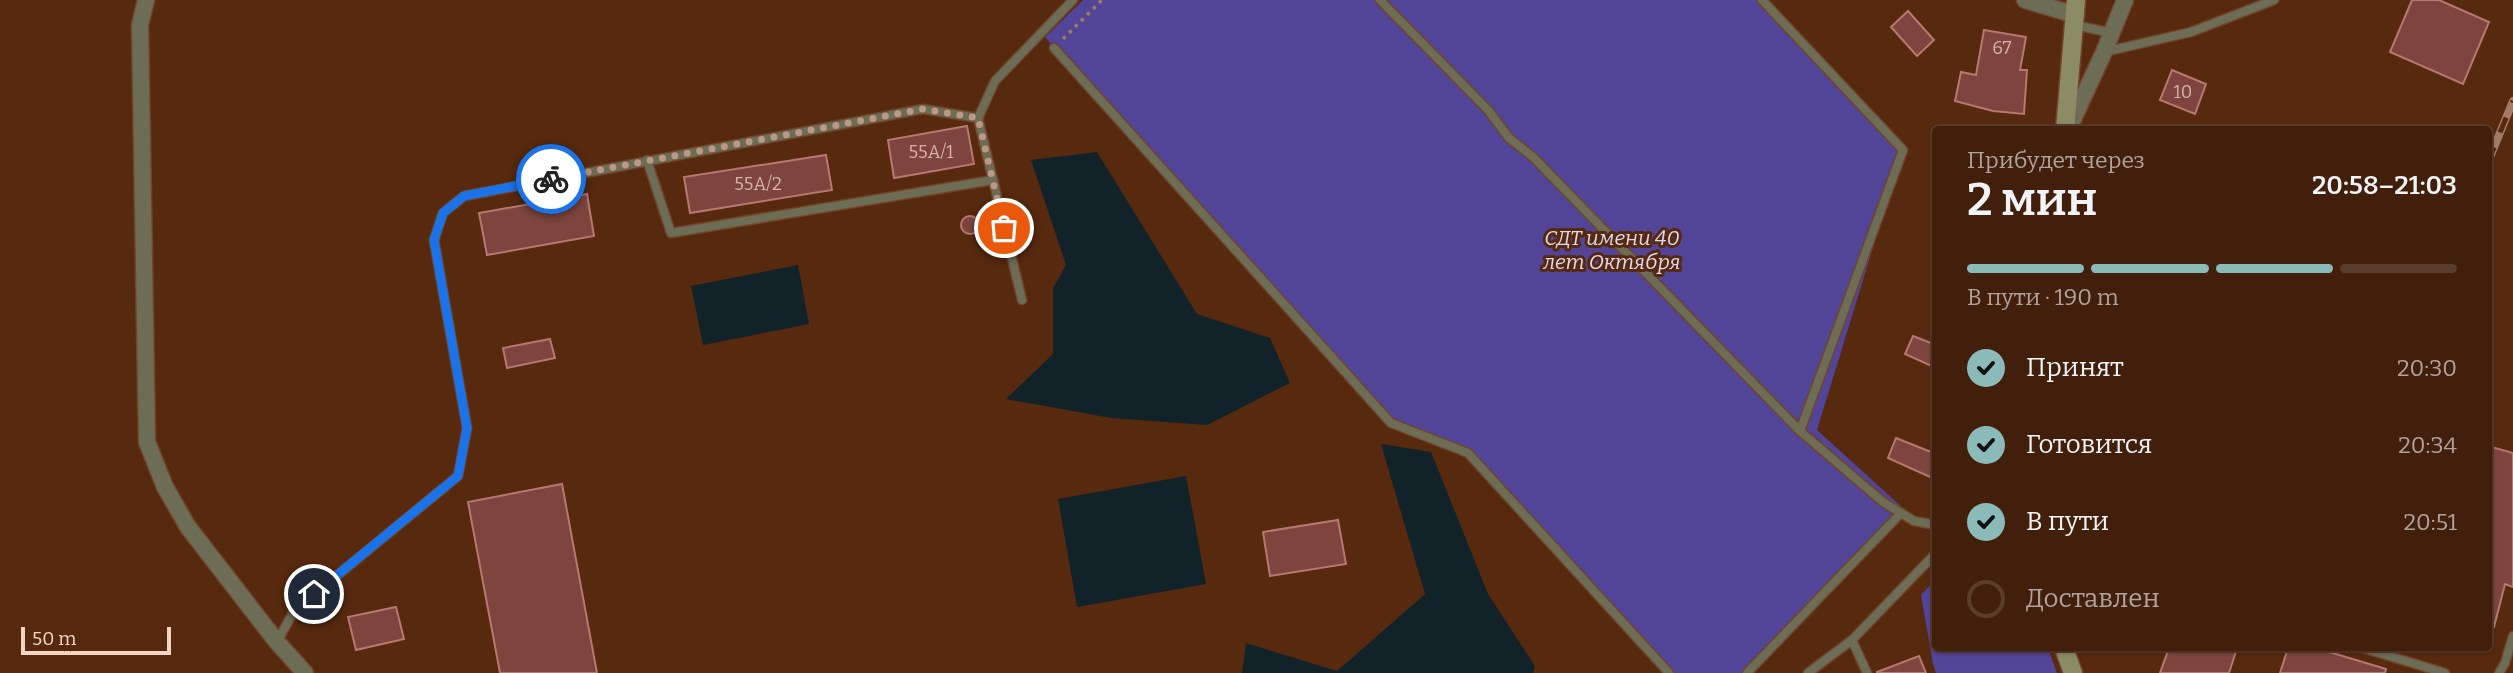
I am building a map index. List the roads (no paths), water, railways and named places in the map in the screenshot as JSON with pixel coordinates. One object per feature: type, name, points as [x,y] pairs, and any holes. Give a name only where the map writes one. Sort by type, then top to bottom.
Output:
[{"type":"main road","points":[[2066,126],[2076,13]]},
{"type":"main road","points":[[2065,651],[2073,673]]},
{"type":"street","points":[[146,0],[141,25],[147,442],[166,487],[188,527],[277,642],[305,673]]},
{"type":"street","points":[[2025,0],[2076,13]]},
{"type":"street","points":[[2068,126],[2104,52],[2125,0]]},
{"type":"lane","points":[[1022,300],[978,118],[995,81],[1073,0]]},
{"type":"lane","points":[[1380,0],[1488,110],[1509,138],[1532,157],[1800,431],[1883,502],[1914,521],[1932,524]]},
{"type":"lane","points":[[1762,0],[1903,150],[1800,431]]},
{"type":"lane","points":[[2104,52],[2191,32],[2274,0]]},
{"type":"lane","points":[[2076,13],[2112,33]]},
{"type":"lane","points":[[1054,48],[1391,423],[1468,453],[1669,673]]},
{"type":"lane","points":[[277,642],[294,611],[458,476],[467,428],[434,240],[443,213],[464,196],[923,109],[978,118]]},
{"type":"lane","points":[[647,160],[671,233],[993,180]]},
{"type":"lane","points":[[1747,673],[1901,513]]},
{"type":"lane","points":[[1808,673],[1852,640],[1932,557]]},
{"type":"lane","points":[[2499,673],[2513,636]]},
{"type":"lane","points":[[1852,640],[1867,673]]},
{"type":"lane","points":[[2373,651],[2445,673]]},
{"type":"water","points":[[1097,152],[1197,314],[1270,338],[1290,383],[1207,425],[1111,418],[1006,399],[1053,354],[1053,288],[1066,265],[1031,160]]},
{"type":"water","points":[[798,265],[809,324],[703,345],[691,286]]},
{"type":"water","points":[[1381,444],[1431,452],[1488,594],[1535,666],[1533,673],[1242,673],[1246,643],[1337,671],[1425,594]]},
{"type":"water","points":[[1186,476],[1206,584],[1077,607],[1058,499]]},
{"type":"railway","points":[[2492,152],[2513,101]]},
{"type":"park label","name":"СДТ имени 40 лет Октября","points":[[1612,250]]}]
